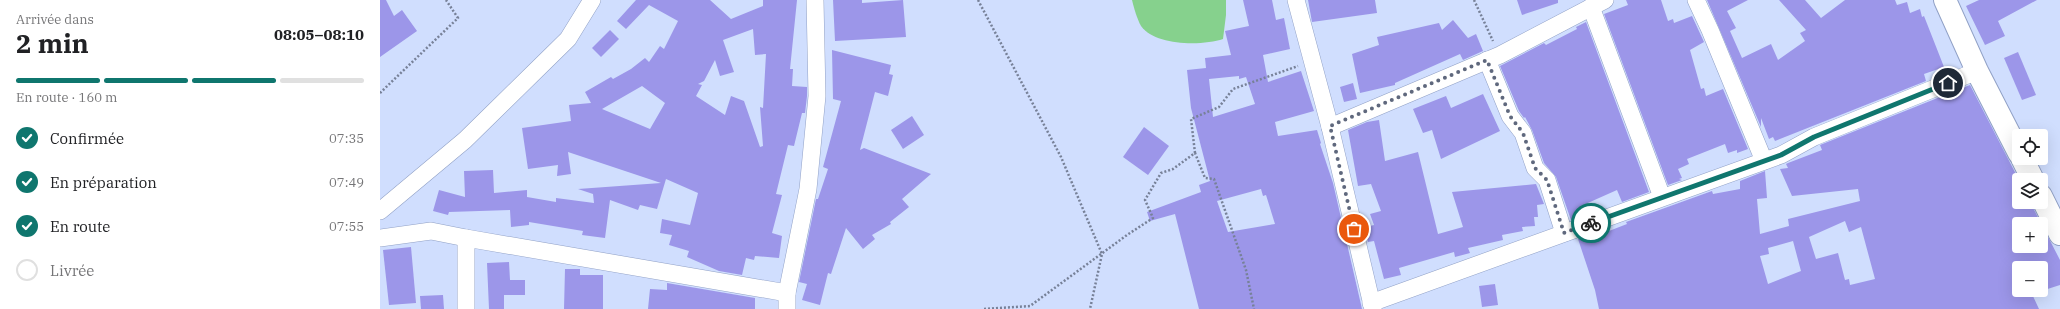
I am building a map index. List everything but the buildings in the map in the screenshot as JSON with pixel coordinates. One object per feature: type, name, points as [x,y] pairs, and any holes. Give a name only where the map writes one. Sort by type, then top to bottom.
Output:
[{"type":"street","points":[[380,210],[465,140],[568,40],[592,0]]},
{"type":"street","points":[[380,238],[431,231],[787,301],[808,189],[817,104],[816,0]]},
{"type":"street","points":[[1296,0],[1330,126],[1372,306],[1564,233],[1781,155],[1814,137],[1977,71]]},
{"type":"street","points":[[1696,0],[1710,30],[1764,161]]},
{"type":"street","points":[[1945,0],[1977,71],[2012,139]]},
{"type":"street","points":[[1330,126],[1493,57],[1598,4],[1662,198]]},
{"type":"street","points":[[1493,57],[1510,116],[1523,133],[1535,168],[1547,180],[1564,233]]},
{"type":"street","points":[[2048,209],[2060,234]]},
{"type":"street","points":[[466,238],[466,309]]},
{"type":"path","points":[[380,93],[458,18],[446,0]]},
{"type":"path","points":[[978,0],[1061,157],[1102,254],[1090,309]]},
{"type":"path","points":[[1474,0],[1493,57]]},
{"type":"path","points":[[1254,309],[1246,270],[1214,179],[1205,178],[1194,153],[1190,119],[1220,108],[1233,89],[1312,61]]},
{"type":"path","points":[[984,309],[1030,306],[1127,235],[1153,218],[1145,200],[1161,173],[1173,169],[1194,153]]},
{"type":"shaded area","points":[[1132,0],[1226,0],[1223,39],[1203,43],[1179,43],[1157,37],[1148,33],[1141,26]]},
{"type":"way so far","points":[[1354,229],[1330,126],[1487,60],[1510,116],[1523,133],[1535,168],[1547,180],[1564,233],[1591,223]]},
{"type":"route","points":[[1591,223],[1781,155],[1814,137],[1948,83]]}]
